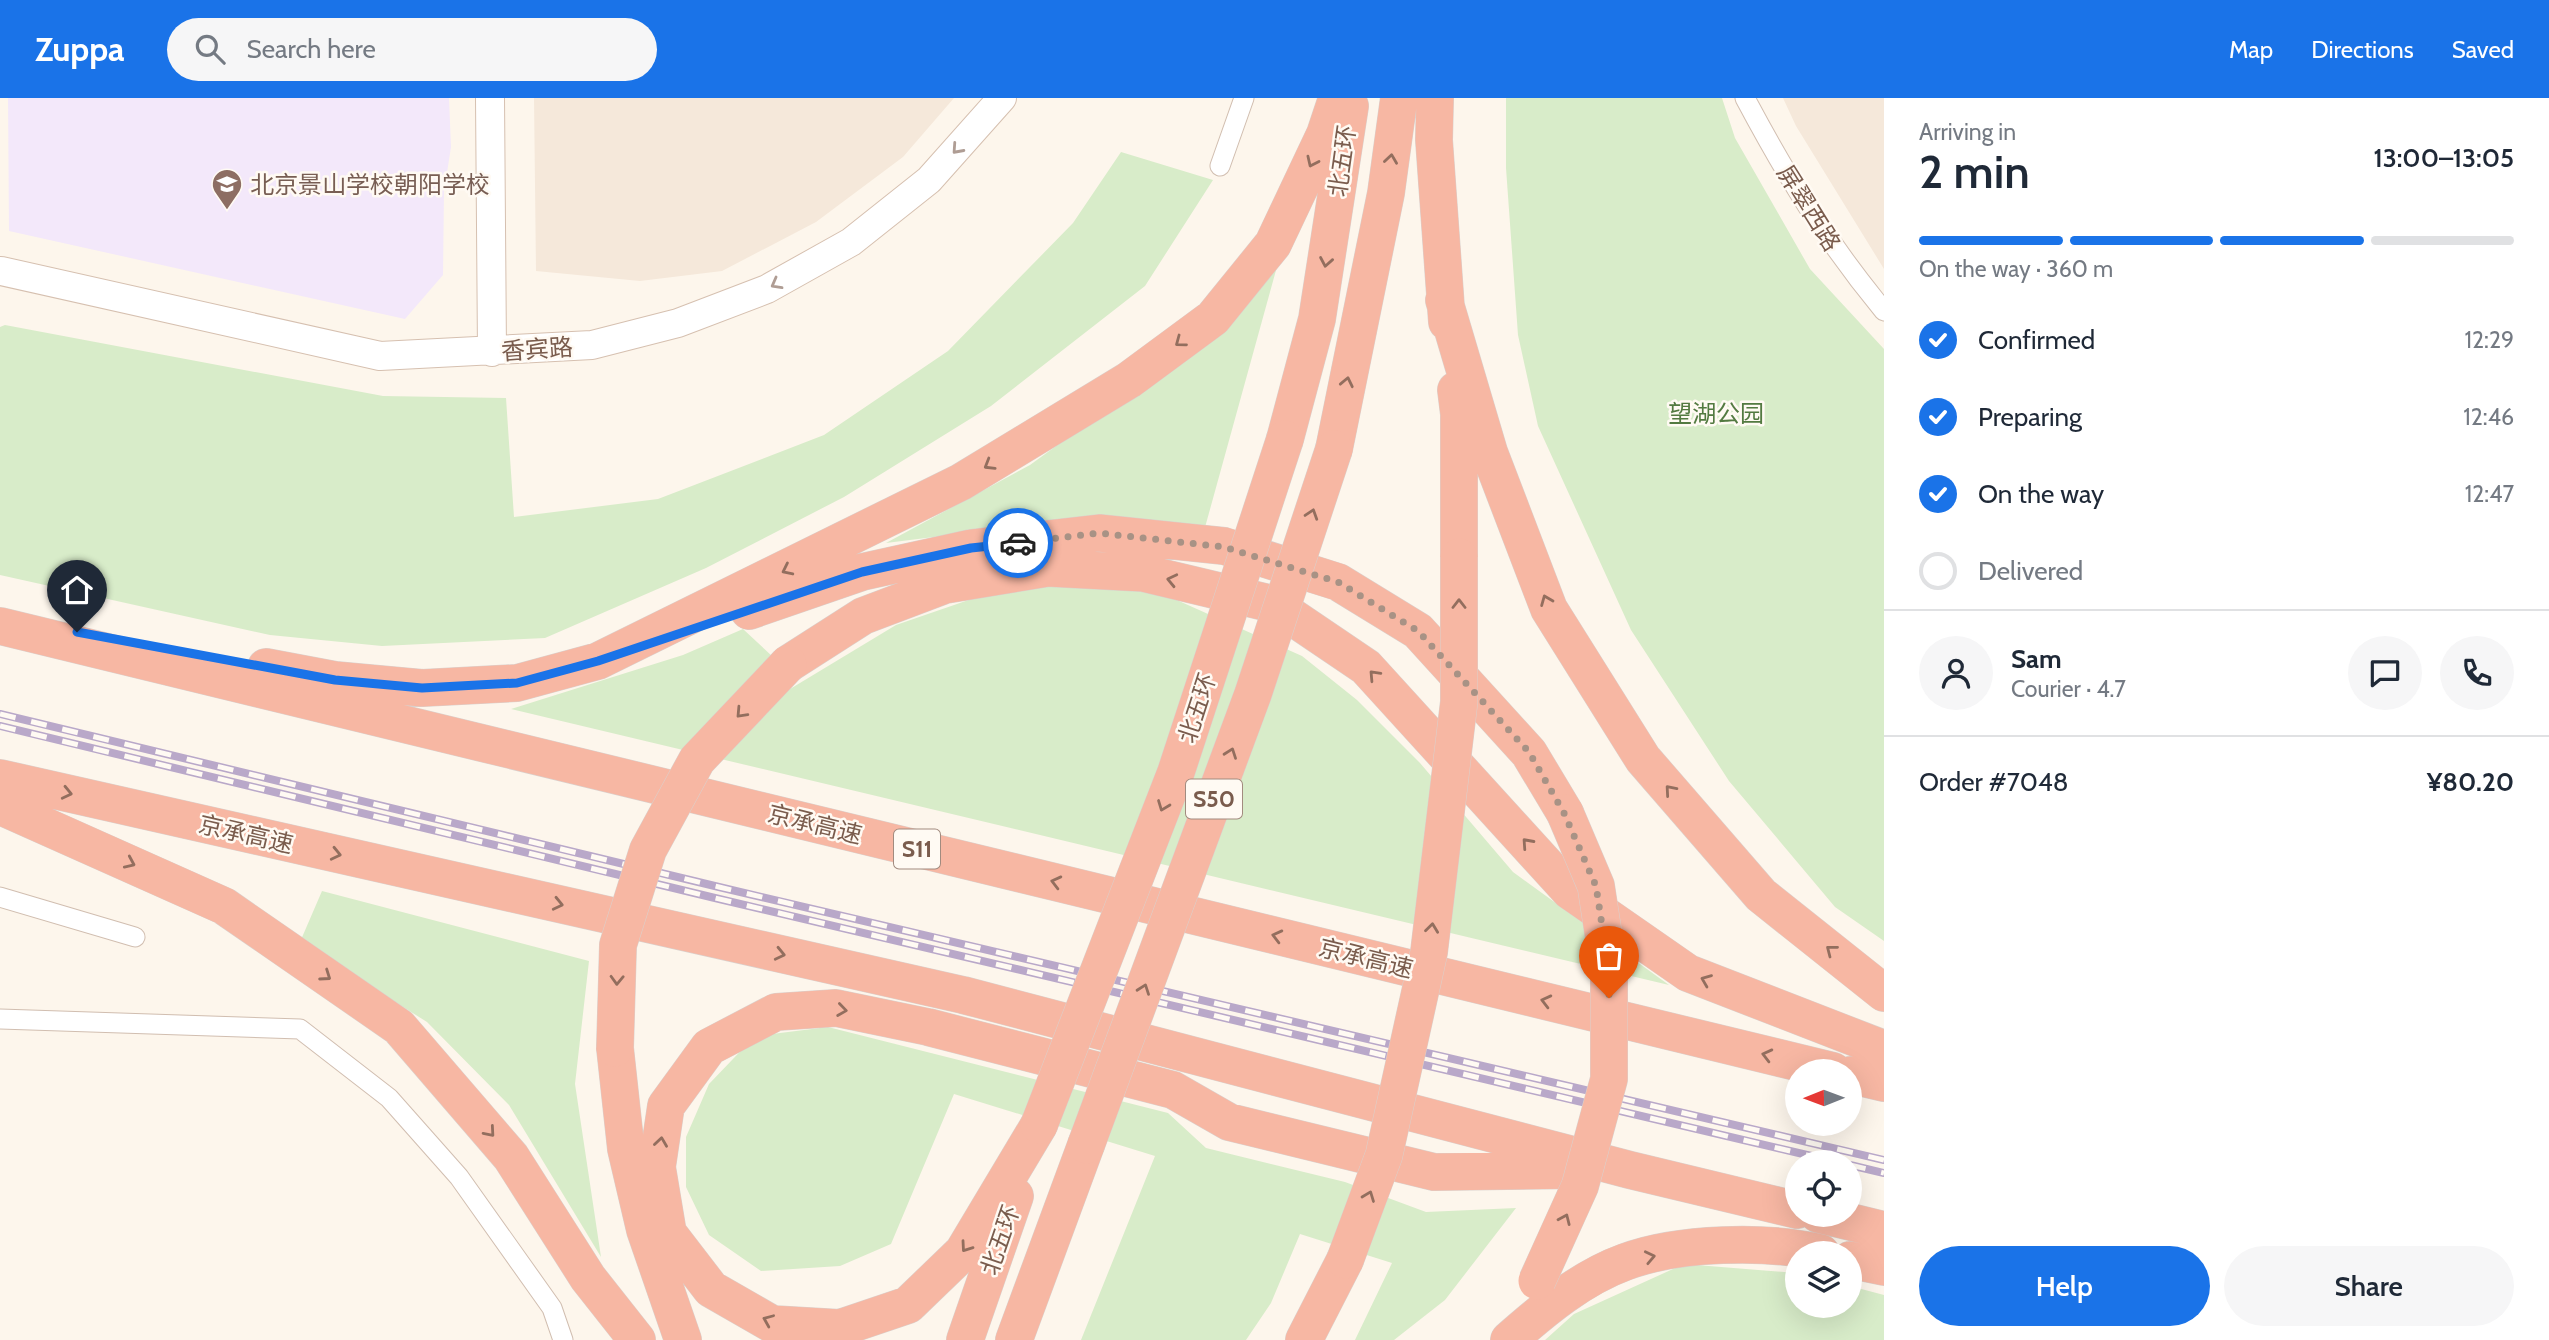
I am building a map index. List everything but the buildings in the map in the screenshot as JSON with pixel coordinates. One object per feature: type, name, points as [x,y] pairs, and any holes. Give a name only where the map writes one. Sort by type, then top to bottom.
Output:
[{"type":"highway","points":[[598,661],[961,482],[1129,380],[1213,318],[1273,244],[1325,134],[1337,98]]},
{"type":"highway","name":"北五环","points":[[965,1340],[1039,1125],[1176,772],[1284,439],[1317,319],[1351,98]]},
{"type":"highway","name":"北五环","points":[[1014,1340],[1253,694],[1334,449],[1386,193],[1399,98]]},
{"type":"highway","points":[[1304,1340],[1345,1260],[1384,1155],[1429,952],[1459,702],[1459,414],[1444,300],[1434,140],[1435,98]]},
{"type":"highway","points":[[1444,300],[1489,452],[1549,609],[1643,759],[1761,895],[1884,993]]},
{"type":"highway","points":[[0,618],[335,680],[422,688],[517,683],[598,661],[862,572],[971,548],[1099,533],[1224,547],[1338,582],[1418,631],[1529,752],[1564,813],[1596,886],[1609,971],[1609,1079],[1580,1186],[1537,1281],[1489,1340]]},
{"type":"highway","points":[[680,1333],[645,1230],[626,1149],[615,1048],[618,945],[648,850],[697,760],[788,664],[863,616],[945,585],[1048,568],[1143,573],[1273,604],[1366,667],[1570,891],[1688,973],[1884,1049]]},
{"type":"highway","name":"京承高速","points":[[0,626],[1785,1059]]},
{"type":"highway","name":"京承高速","points":[[0,778],[963,995],[1630,1170],[1785,1207]]},
{"type":"highway","points":[[0,806],[224,906],[399,1027],[511,1157],[588,1278],[637,1340]]},
{"type":"highway","points":[[1039,1125],[963,1252],[908,1305],[840,1328],[772,1324],[711,1289],[668,1233],[657,1167],[666,1106],[709,1047],[776,1012],[836,1008],[928,1027],[1173,1090],[1229,1122],[1434,1172],[1630,1170]]},
{"type":"highway","points":[[1862,1078],[1884,1083]]},
{"type":"highway","points":[[1862,1225],[1884,1230]]},
{"type":"highway","points":[[1509,1340],[1551,1303],[1625,1262],[1700,1246],[1785,1245]]},
{"type":"highway","points":[[1862,1262],[1884,1268]]},
{"type":"highway","points":[[588,1278],[615,1340]]},
{"type":"street","points":[[490,98],[492,352]]},
{"type":"street","name":"香宾路","points":[[1,271],[380,356],[592,345],[678,323],[767,289],[851,242],[929,180],[1002,98]]},
{"type":"street","points":[[1220,166],[1244,98]]},
{"type":"street","name":"屏翠西路","points":[[1745,98],[1779,162],[1836,254],[1884,311]]},
{"type":"street","points":[[0,897],[135,937]]},
{"type":"street","points":[[0,1019],[300,1029],[388,1098],[459,1177],[552,1308],[563,1340]]},
{"type":"shaded area","name":"北京景山学校朝阳学校","points":[[8,98],[449,98],[451,147],[444,192],[443,275],[405,319],[9,231]]},
{"type":"shaded area","points":[[534,98],[954,98],[903,157],[816,222],[722,271],[640,281],[536,271]]},
{"type":"shaded area","points":[[1783,98],[1884,98],[1884,269],[1796,126]]},
{"type":"green space","name":"望湖公园","points":[[1506,98],[1722,98],[1735,138],[1810,269],[1884,349],[1884,941],[1835,907],[1729,781],[1631,630],[1538,426],[1518,335],[1506,168]]},
{"type":"green space","points":[[1121,152],[1213,180],[1145,286],[991,406],[844,497],[706,568],[545,638],[382,646],[270,635],[0,575],[0,327],[5,325],[383,396],[506,398],[514,517],[658,499],[824,435],[948,351],[1073,223]]},
{"type":"green space","points":[[1278,263],[1204,531],[1030,525],[886,543],[1030,465],[1085,425]]},
{"type":"green space","points":[[1083,581],[1170,597],[1302,656],[1357,700],[1420,763],[1513,872],[1669,985],[511,709],[683,655],[743,629],[773,657],[790,689],[896,625],[986,594]]},
{"type":"green space","points":[[322,891],[589,961],[575,1084],[601,1257],[509,1105],[427,1022],[300,942]]},
{"type":"green space","points":[[828,1027],[1168,1113],[1206,1148],[1345,1182],[1426,1212],[1516,1208],[1445,1300],[1394,1340],[1355,1340],[1392,1263],[1300,1234],[1271,1303],[1246,1340],[1081,1340],[1155,1156],[954,1094],[891,1244],[840,1266],[761,1271],[709,1235],[686,1187],[686,1137],[709,1084],[755,1036]]},
{"type":"green space","points":[[1684,1264],[1785,1272],[1785,1318],[1862,1318],[1862,1289],[1884,1295],[1884,1340],[1545,1340],[1574,1314]]},
{"type":"railway","points":[[0,714],[719,887],[1884,1160]]},
{"type":"railway","points":[[0,726],[715,898],[1786,1150]]},
{"type":"railway","points":[[1862,1168],[1884,1173]]},
{"type":"way so far","points":[[1018,543],[1099,533],[1224,547],[1338,582],[1418,631],[1529,752],[1564,813],[1596,886],[1609,971],[1609,998]]},
{"type":"place","name":"北京景山学校朝阳学校","points":[[227,211]]},
{"type":"route","points":[[77,632],[335,680],[422,688],[517,683],[598,661],[862,572],[971,548],[1018,543]]}]
